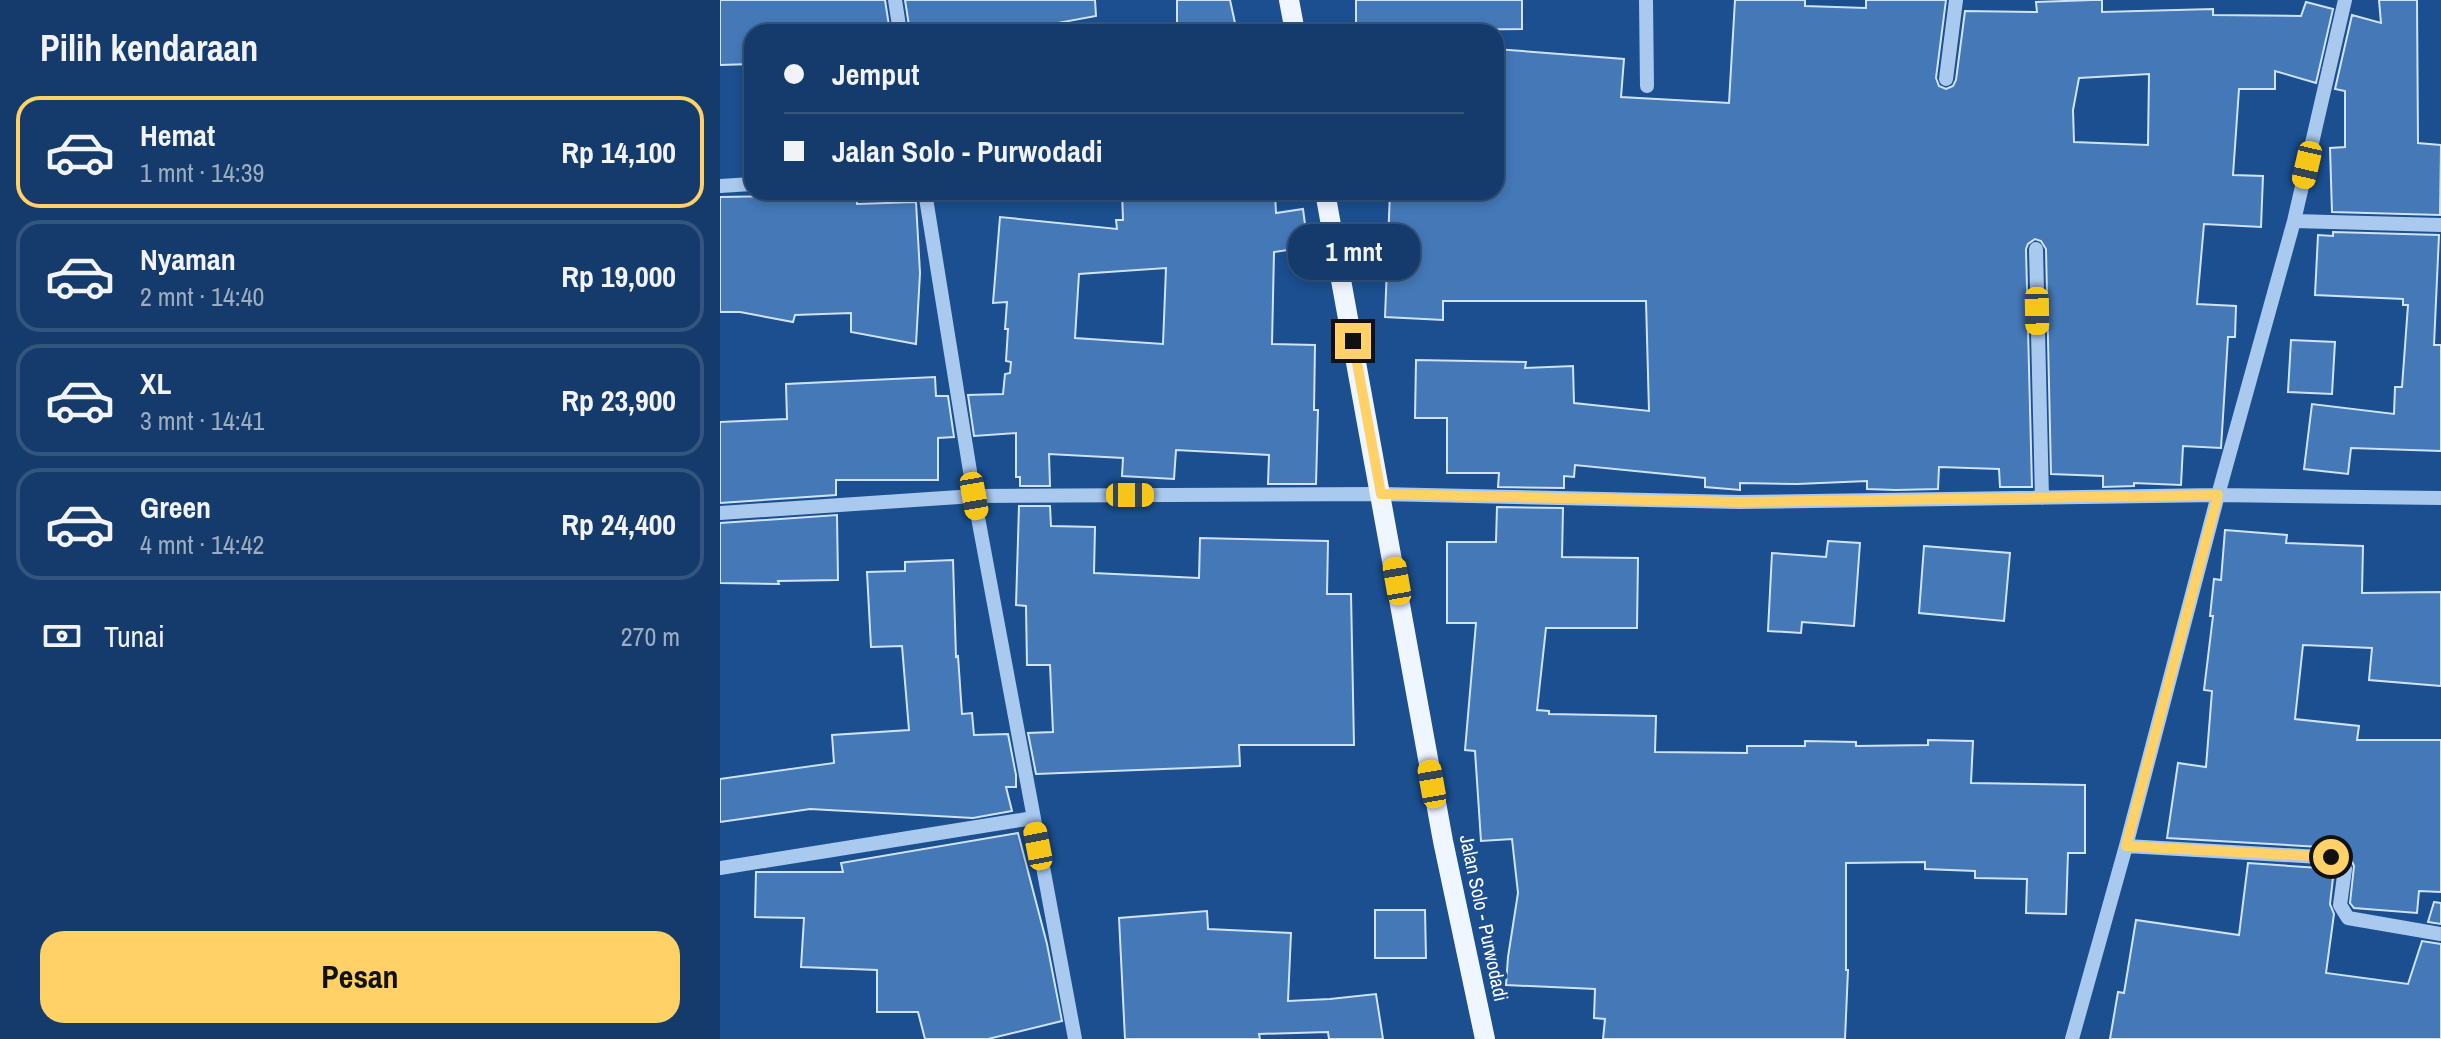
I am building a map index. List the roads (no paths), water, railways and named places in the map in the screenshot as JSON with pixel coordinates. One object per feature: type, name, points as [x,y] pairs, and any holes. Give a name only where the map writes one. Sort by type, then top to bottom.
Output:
[{"type":"main road","points":[[1289,0],[1294,24]]},
{"type":"main road","name":"Jalan Solo - Purwodadi","points":[[1326,200],[1443,841],[1485,1039]]},
{"type":"street","points":[[895,0],[899,24]]},
{"type":"street","points":[[1646,0],[1647,86]]},
{"type":"street","points":[[1946,79],[1956,0]]},
{"type":"street","points":[[2072,1039],[2294,221],[2345,0]]},
{"type":"street","points":[[720,186],[744,184]]},
{"type":"street","points":[[926,200],[974,496],[1075,1039]]},
{"type":"street","points":[[2294,221],[2441,225]]},
{"type":"street","points":[[2036,249],[2042,498]]},
{"type":"street","points":[[720,513],[974,496],[1381,494],[1739,502],[2218,495],[2441,498]]},
{"type":"street","points":[[720,868],[1033,818]]},
{"type":"street","points":[[2126,846],[2337,858],[2345,869],[2340,905],[2348,918],[2441,934]]}]
